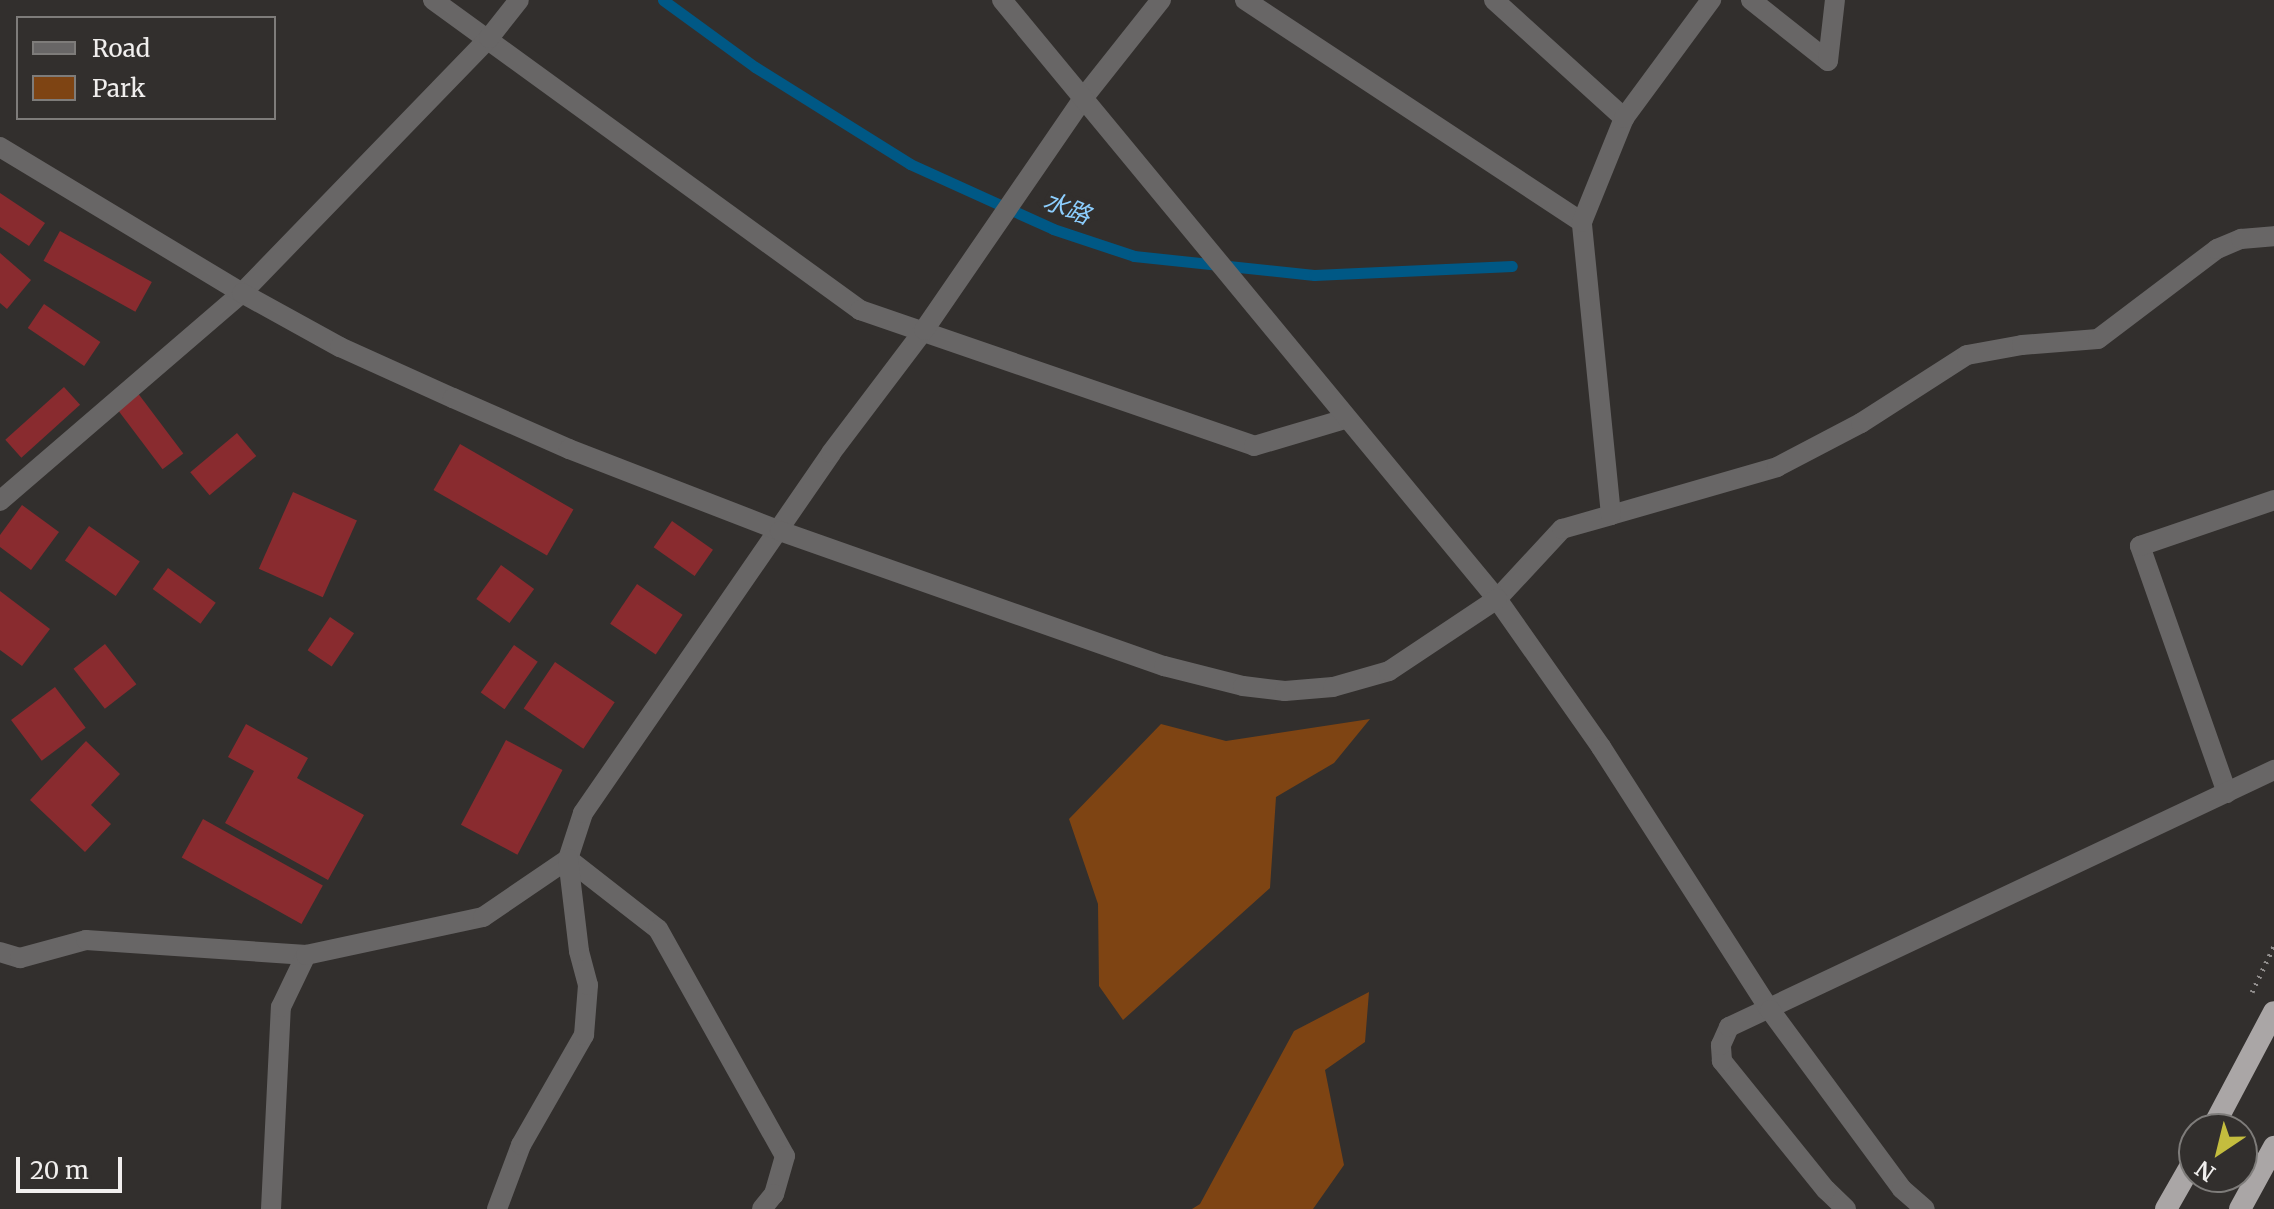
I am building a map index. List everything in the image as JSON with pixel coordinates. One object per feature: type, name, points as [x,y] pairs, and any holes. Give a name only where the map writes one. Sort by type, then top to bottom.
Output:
[{"type":"highway","points":[[2220,1113],[2274,1012]]},
{"type":"highway","points":[[2240,1209],[2274,1147]]},
{"type":"highway","points":[[2166,1209],[2178,1188]]},
{"type":"street","points":[[433,0],[860,310],[1254,446],[1345,419]]},
{"type":"street","points":[[0,501],[242,293],[489,38],[519,0]]},
{"type":"street","points":[[1002,0],[1345,419],[1497,599],[1601,747],[1770,1010],[1902,1189],[1925,1209]]},
{"type":"street","points":[[497,1209],[521,1145],[584,1035],[588,985],[579,951],[568,859],[583,813],[831,453],[924,330],[1084,97],[1161,0]]},
{"type":"street","points":[[1245,0],[1582,222]]},
{"type":"street","points":[[1494,0],[1624,118]]},
{"type":"street","points":[[1611,515],[1582,222],[1624,118],[1711,0]]},
{"type":"street","points":[[1751,0],[1828,61],[1835,0]]},
{"type":"street","points":[[0,147],[242,293],[340,347],[569,449],[780,531],[1164,666],[1243,686],[1285,691],[1333,687],[1389,671],[1497,599],[1562,529],[1777,467],[1861,423],[1967,355],[2022,345],[2098,339],[2217,249],[2241,239],[2274,236]]},
{"type":"street","points":[[2227,793],[2140,546],[2274,500]]},
{"type":"street","points":[[1846,1209],[1826,1190],[1722,1061],[1721,1045],[1729,1027],[2274,770]]},
{"type":"street","points":[[0,952],[20,958],[86,940],[306,955],[483,917],[568,859]]},
{"type":"street","points":[[568,859],[658,929],[785,1156],[774,1194],[762,1209]]},
{"type":"street","points":[[271,1209],[281,1007],[306,955]]},
{"type":"green space","points":[[1370,719],[1334,763],[1276,797],[1270,888],[1123,1020],[1099,986],[1098,904],[1069,819],[1161,724],[1226,741]]},
{"type":"green space","points":[[1369,992],[1365,1042],[1325,1070],[1344,1165],[1313,1209],[1192,1209],[1200,1204],[1294,1031]]},
{"type":"building","points":[[0,193],[45,223],[29,246],[0,227]]},
{"type":"building","points":[[60,231],[152,282],[135,312],[44,261]]},
{"type":"building","points":[[0,253],[31,280],[7,309],[0,303]]},
{"type":"building","points":[[44,304],[100,342],[84,366],[28,328]]},
{"type":"building","points":[[64,387],[80,405],[21,458],[5,440]]},
{"type":"building","points":[[137,392],[183,453],[163,469],[116,408]]},
{"type":"building","points":[[237,433],[256,456],[210,495],[190,472]]},
{"type":"building","points":[[460,444],[573,510],[547,555],[434,490]]},
{"type":"building","points":[[293,492],[357,520],[323,597],[259,569]]},
{"type":"building","points":[[22,505],[59,532],[31,570],[0,547],[0,535]]},
{"type":"building","points":[[672,521],[713,550],[695,576],[654,547]]},
{"type":"building","points":[[89,526],[140,562],[116,596],[65,560]]},
{"type":"building","points":[[501,565],[534,589],[509,623],[476,599]]},
{"type":"building","points":[[168,568],[216,603],[200,624],[153,589]]},
{"type":"building","points":[[637,584],[683,615],[656,655],[610,624]]},
{"type":"building","points":[[0,591],[50,629],[22,666],[0,650]]},
{"type":"building","points":[[330,617],[354,633],[332,666],[308,650]]},
{"type":"building","points":[[105,644],[136,684],[105,709],[73,669]]},
{"type":"building","points":[[514,645],[538,662],[504,709],[481,693]]},
{"type":"building","points":[[555,662],[615,702],[583,749],[524,708]]},
{"type":"building","points":[[55,687],[86,728],[42,761],[11,720]]},
{"type":"building","points":[[246,724],[308,758],[297,778],[364,815],[328,880],[225,823],[254,771],[228,757]]},
{"type":"building","points":[[506,740],[563,770],[517,855],[461,825]]},
{"type":"building","points":[[86,741],[120,774],[91,805],[111,824],[85,852],[30,800]]},
{"type":"building","points":[[203,819],[323,885],[301,924],[182,857]]},
{"type":"waterway","name":"水路","points":[[663,0],[755,67],[910,164],[1053,229],[1134,256],[1314,275],[1512,266]]}]
